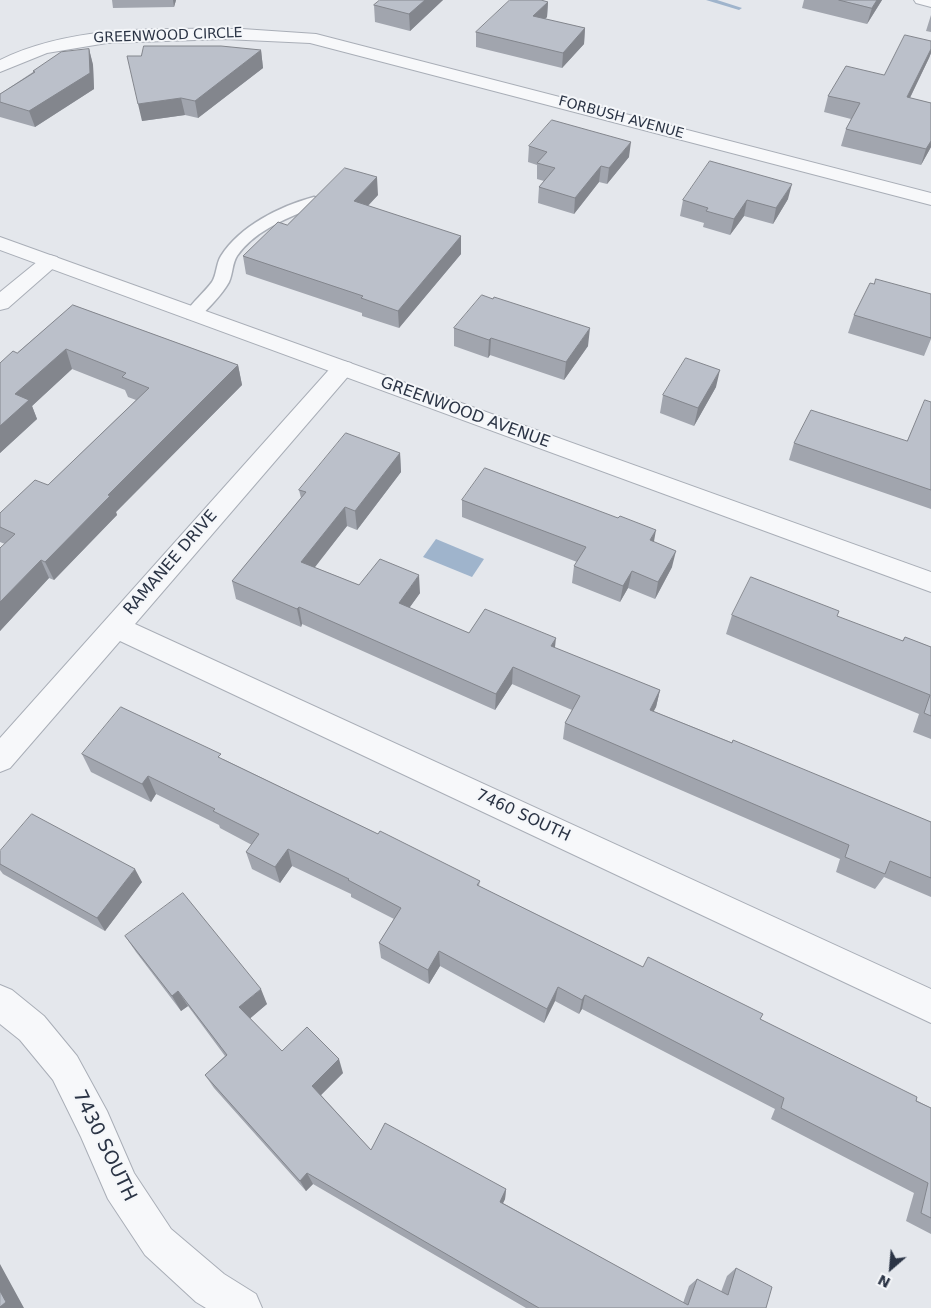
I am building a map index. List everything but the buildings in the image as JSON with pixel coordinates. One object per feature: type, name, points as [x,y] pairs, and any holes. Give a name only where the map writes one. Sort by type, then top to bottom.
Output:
[{"type":"street","points":[[922,0],[931,2]]},
{"type":"street","name":"GREENWOOD CIRCLE","points":[[0,67],[30,53],[52,46],[102,37],[244,33],[310,38]]},
{"type":"street","name":"FORBUSH AVENUE","points":[[310,38],[931,199]]},
{"type":"street","name":"GREENWOOD AVENUE","points":[[0,243],[931,582]]},
{"type":"street","points":[[0,303],[50,261]]},
{"type":"street","name":"RAMANEE DRIVE","points":[[0,759],[342,368]]},
{"type":"street","name":"7460 SOUTH","points":[[115,627],[931,1006]]},
{"type":"street","name":"7430 SOUTH","points":[[0,1002],[32,1028],[65,1068],[94,1124],[121,1186],[158,1242],[210,1288],[242,1308]]},
{"type":"lane","points":[[193,314],[220,283],[223,278],[223,266],[228,256],[253,230],[269,220],[314,202]]},
{"type":"water","points":[[436,539],[484,559],[472,577],[423,557]]},
{"type":"waterway","points":[[709,0],[739,8]]}]
